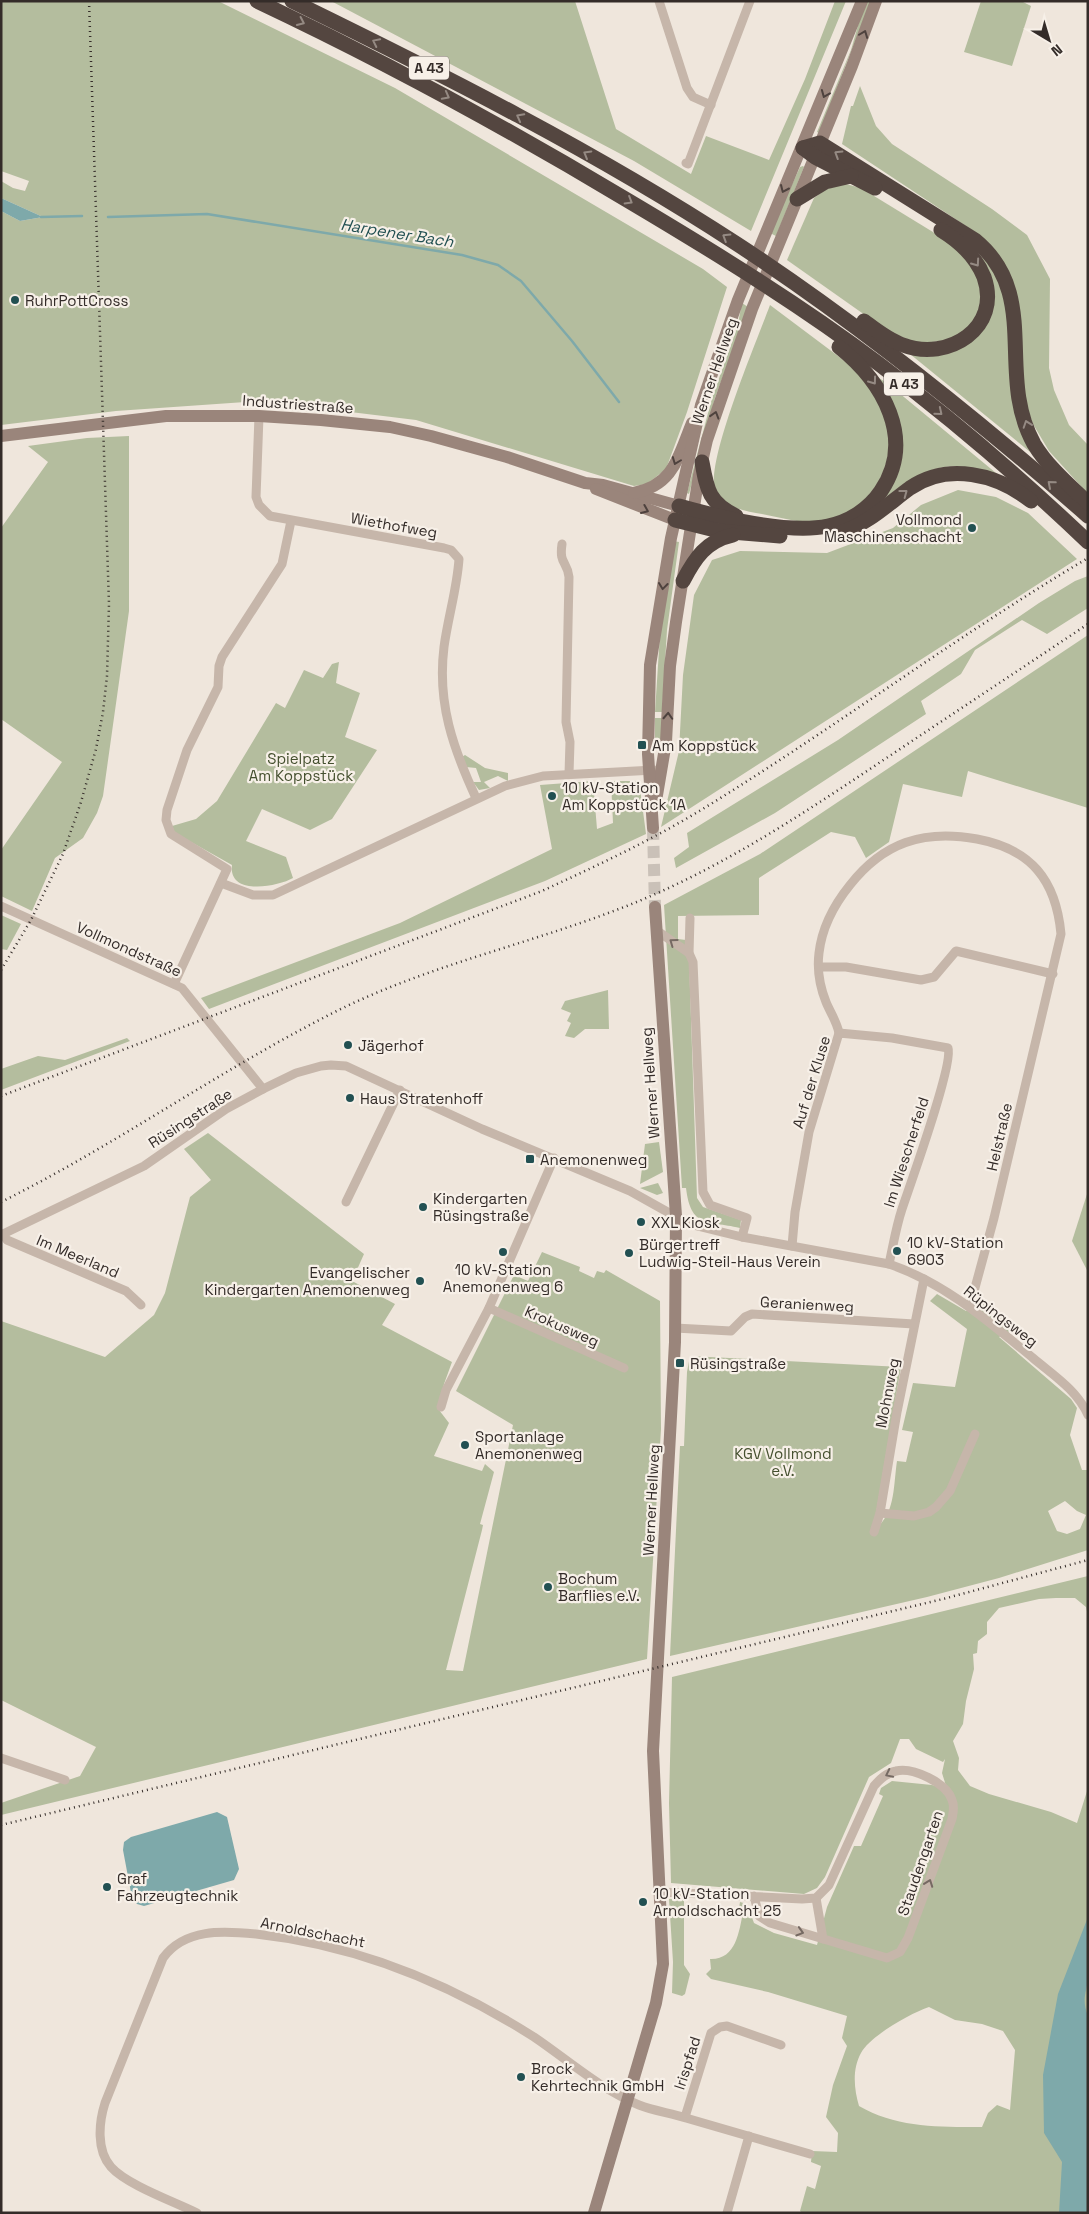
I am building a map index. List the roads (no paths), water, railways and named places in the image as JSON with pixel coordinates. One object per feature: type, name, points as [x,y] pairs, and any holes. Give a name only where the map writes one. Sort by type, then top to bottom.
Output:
[{"type":"highway","name":"A 43","points":[[257,1],[403,73],[527,140],[729,261],[878,364],[998,460],[1088,542]]},
{"type":"highway","name":"A 43","points":[[292,1],[410,58],[563,140],[699,220],[809,295],[944,395],[1088,516]]},
{"type":"highway","points":[[809,295],[840,305],[886,338],[904,346],[941,349],[960,342],[978,325],[983,313],[986,288],[976,262],[962,245],[874,187],[851,176],[812,149]]},
{"type":"highway","points":[[812,149],[975,240],[996,261],[1008,284],[1012,297],[1015,378],[1029,431],[1034,443],[1046,461],[1088,504]]},
{"type":"highway","points":[[797,198],[825,182],[851,176]]},
{"type":"highway","points":[[683,581],[695,560],[707,545],[743,527],[826,527],[854,516],[877,497],[887,481],[894,462],[896,439],[888,405],[863,369],[829,338],[746,282],[729,261]]},
{"type":"highway","points":[[702,462],[712,499],[743,527]]},
{"type":"highway","points":[[677,513],[692,518],[804,536],[843,532],[865,522],[922,481],[948,473],[980,476],[1009,486],[1052,517],[1066,522]]},
{"type":"main road","name":"Werner Hellweg","points":[[655,770],[666,742],[670,666],[702,462],[730,369],[797,198],[862,1]]},
{"type":"main road","name":"Werner Hellweg","points":[[634,493],[646,491],[666,478],[676,464],[701,404],[738,300],[766,230],[812,149],[876,1]]},
{"type":"main road","name":"Werner Hellweg","points":[[655,770],[650,666],[670,538],[701,404]]},
{"type":"main road","name":"Industriestraße","points":[[1,436],[92,423],[166,416],[259,416],[373,426],[423,434],[498,454],[585,483],[599,491],[677,513]]},
{"type":"main road","name":"Industriestraße","points":[[585,483],[603,485],[634,493],[677,513]]},
{"type":"main road","name":"Werner Hellweg","points":[[594,2213],[629,2099],[656,2004],[662,1974],[653,1751],[675,1328],[676,1216],[655,907]]},
{"type":"street","points":[[659,1],[688,88],[693,97],[711,105]]},
{"type":"street","points":[[686,163],[688,164],[750,1]]},
{"type":"street","name":"Wiethofweg","points":[[259,416],[256,497],[259,505],[270,516],[444,548],[456,554],[459,559],[444,646],[443,696],[452,741],[476,798]]},
{"type":"street","points":[[174,984],[227,869],[171,834],[166,820],[167,810],[186,750],[218,687],[219,666],[222,657],[282,564],[291,521]]},
{"type":"street","points":[[562,544],[560,557],[568,570],[569,577],[566,722],[570,742],[569,774]]},
{"type":"street","points":[[221,883],[253,895],[273,895],[476,798],[529,779],[569,774],[655,770]]},
{"type":"street","name":"Helstraße","points":[[839,1033],[826,1001],[819,968],[823,929],[833,908],[861,871],[879,856],[908,841],[930,836],[957,835],[988,841],[1012,850],[1035,866],[1044,877],[1051,889],[1059,913],[1061,934],[980,1274],[970,1306]]},
{"type":"street","name":"Vollmondstraße","points":[[1,906],[174,984],[188,995],[263,1089]]},
{"type":"street","points":[[690,918],[689,953],[693,962],[703,1192],[710,1205],[747,1218],[742,1237]]},
{"type":"street","points":[[656,930],[689,953]]},
{"type":"street","points":[[819,968],[846,967],[921,980],[934,977],[956,951],[1053,974]]},
{"type":"street","name":"Auf der Kluse","points":[[792,1246],[809,1132],[839,1033],[892,1038],[948,1048]]},
{"type":"street","name":"Im Wiescherfeld","points":[[889,1264],[902,1210],[944,1080],[950,1052],[948,1048]]},
{"type":"street","name":"Rüsingstraße","points":[[2,1234],[144,1166],[226,1109],[263,1089],[296,1074],[321,1066],[331,1065],[346,1066],[482,1129],[630,1191],[676,1216]]},
{"type":"street","points":[[346,1202],[400,1090]]},
{"type":"street","points":[[441,1407],[446,1390],[489,1308],[554,1158]]},
{"type":"street","name":"Rüpingsweg","points":[[676,1216],[689,1224],[742,1237],[889,1264],[924,1279],[970,1306],[1071,1390],[1088,1415]]},
{"type":"street","name":"Im Meerland","points":[[2,1234],[6,1240],[126,1291],[141,1306]]},
{"type":"street","name":"Mohnweg","points":[[874,1532],[880,1513],[914,1324],[924,1279]]},
{"type":"street","name":"Krokusweg","points":[[489,1308],[624,1368]]},
{"type":"street","name":"Geranienweg","points":[[675,1328],[731,1331],[752,1314],[914,1324]]},
{"type":"street","points":[[880,1513],[914,1516],[929,1512],[936,1507],[950,1490],[976,1434]]},
{"type":"street","points":[[1,1758],[64,1780]]},
{"type":"street","name":"Staudengarten","points":[[754,1896],[755,1908],[759,1916],[764,1920],[887,1958],[900,1952],[908,1938],[952,1819],[954,1809],[951,1796],[937,1783],[915,1773],[898,1770],[884,1776],[874,1786],[829,1886],[816,1898]]},
{"type":"street","points":[[660,1892],[816,1898],[823,1939]]},
{"type":"street","name":"Arnoldschacht","points":[[197,2213],[117,2172],[105,2156],[100,2130],[106,2103],[158,1967],[169,1949],[191,1937],[229,1933],[280,1937],[346,1951],[397,1967],[480,2005],[540,2042],[597,2081],[639,2105],[810,2154]]},
{"type":"street","name":"Irispfad","points":[[685,2117],[711,2033],[720,2027],[727,2026],[781,2045]]},
{"type":"street","points":[[727,2213],[749,2136]]},
{"type":"water","points":[[1,198],[43,217],[20,221],[1,211]]},
{"type":"water","points":[[217,1812],[227,1817],[239,1869],[234,1880],[144,1906],[137,1904],[132,1898],[123,1850],[124,1842],[131,1837]]},
{"type":"water","points":[[1088,1917],[1088,1977],[1085,2000],[1088,2016],[1088,2213],[1059,2213],[1062,2162],[1044,2133],[1043,2075],[1058,1994]]},
{"type":"waterway","name":"Harpener Bach","points":[[108,217],[207,214],[462,255],[498,265],[521,281],[572,341],[619,402]]},
{"type":"waterway","name":"Harpener Bach","points":[[41,217],[82,216]]},
{"type":"tunnel","points":[[653,828],[655,907]]},
{"type":"railway","points":[[1,970],[31,920],[63,854],[81,802],[96,749],[107,676],[109,604],[89,1]]},
{"type":"railway","points":[[1,1096],[542,891],[623,853],[701,810],[750,779],[990,619],[1088,558]]},
{"type":"railway","points":[[1,1202],[89,1155],[259,1053],[347,1006],[388,988],[471,958],[597,917],[639,901],[707,869],[761,839],[813,806],[1088,624]]},
{"type":"railway","points":[[1,1825],[943,1599],[1088,1560]]},
{"type":"place","name":"RuhrPottCross","points":[[15,300]]},
{"type":"place","name":"Vollmond Maschinenschacht","points":[[972,528]]},
{"type":"place","name":"Am Koppstück","points":[[642,745]]},
{"type":"place","name":"10 kV-Station Am Koppstück 1A","points":[[552,796]]},
{"type":"place","name":"Jägerhof","points":[[348,1045]]},
{"type":"place","name":"Haus Stratenhoff","points":[[350,1098]]},
{"type":"place","name":"Anemonenweg","points":[[530,1159]]},
{"type":"place","name":"Kindergarten Rüsingstraße","points":[[423,1207]]},
{"type":"place","name":"XXL Kiosk","points":[[641,1222]]},
{"type":"place","name":"10 kV-Station 6903","points":[[897,1251]]},
{"type":"place","name":"10 kV-Station Anemonenweg 6","points":[[503,1252]]},
{"type":"place","name":"Bürgertreff Ludwig-Steil-Haus Verein","points":[[629,1253]]},
{"type":"place","name":"Evangelischer Kindergarten Anemonenweg","points":[[420,1281]]},
{"type":"place","name":"Rüsingstraße","points":[[680,1363]]},
{"type":"place","name":"Sportanlage Anemonenweg","points":[[465,1445]]},
{"type":"place","name":"Bochum Barflies e.V.","points":[[548,1587]]},
{"type":"place","name":"Graf Fahrzeugtechnik","points":[[107,1887]]},
{"type":"place","name":"10 kV-Station Arnoldschacht 25","points":[[643,1902]]},
{"type":"place","name":"Brock Kehrtechnik GmbH","points":[[521,2077]]},
{"type":"park label","name":"Spielpatz Am Koppstück","points":[[301,766]]},
{"type":"park label","name":"KGV Vollmond e.V.","points":[[783,1462]]}]
